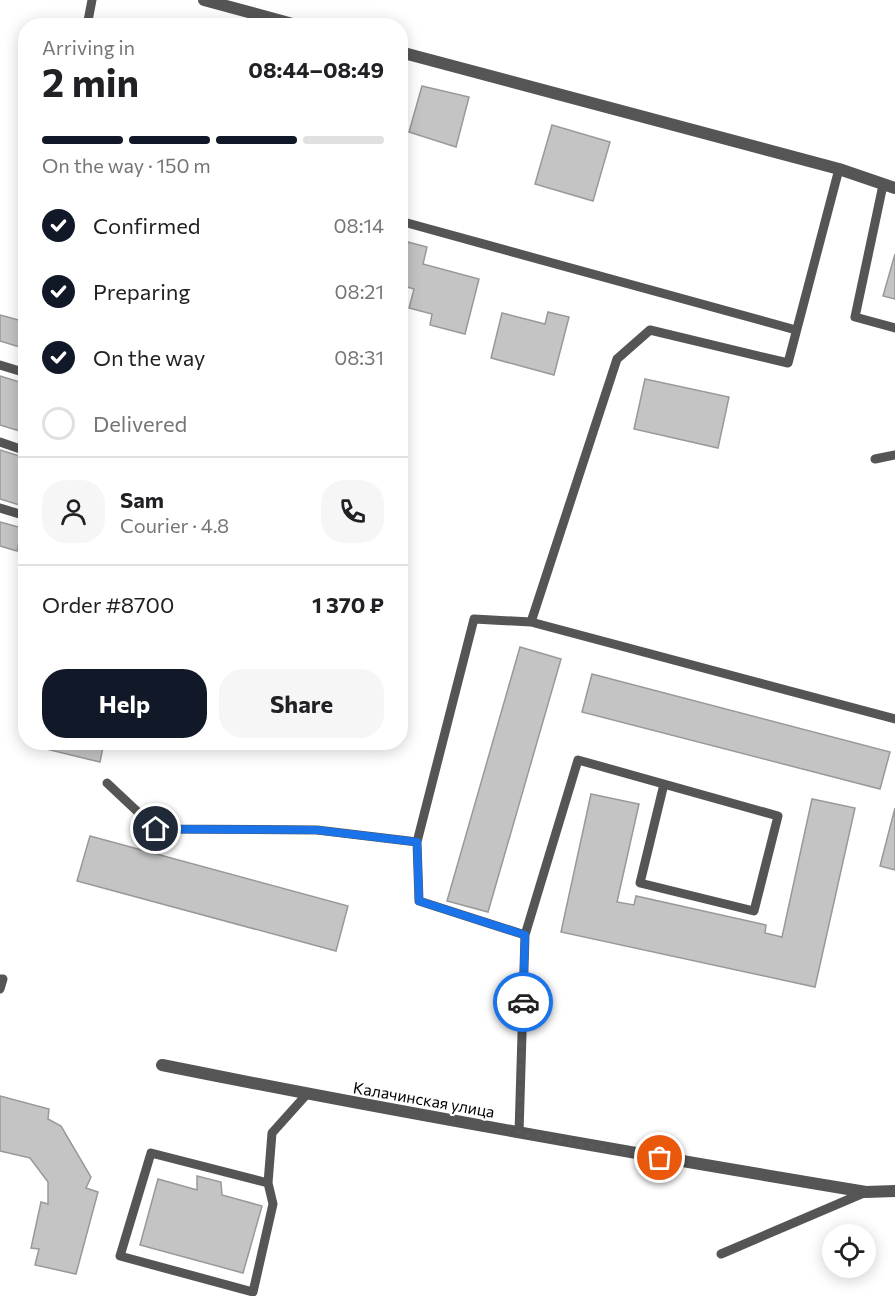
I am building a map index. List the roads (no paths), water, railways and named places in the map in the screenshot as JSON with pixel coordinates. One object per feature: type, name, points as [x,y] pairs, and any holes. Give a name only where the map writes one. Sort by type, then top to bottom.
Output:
[{"type":"street","points":[[204,0],[270,18]]},
{"type":"street","points":[[408,54],[840,169],[889,187]]},
{"type":"street","name":"Калачинская улица","points":[[162,1065],[519,1133],[866,1192],[895,1191]]},
{"type":"lane","points":[[89,18],[92,0]]},
{"type":"lane","points":[[531,622],[617,359],[650,330],[788,363],[840,169]]},
{"type":"lane","points":[[889,187],[855,317],[895,328]]},
{"type":"lane","points":[[408,222],[796,330]]},
{"type":"lane","points":[[0,365],[18,371]]},
{"type":"lane","points":[[0,442],[18,448]]},
{"type":"lane","points":[[875,459],[895,455]]},
{"type":"lane","points":[[0,508],[18,514]]},
{"type":"lane","points":[[525,935],[419,901],[417,842],[474,619],[531,622],[895,719]]},
{"type":"lane","points":[[519,1133],[525,935],[578,759],[778,816],[754,911],[640,883],[664,784]]},
{"type":"lane","points":[[107,783],[156,829],[316,830],[417,842]]},
{"type":"lane","points":[[0,979],[3,979],[0,989]]},
{"type":"lane","points":[[268,1183],[151,1153],[120,1256],[253,1292],[273,1204],[268,1183],[272,1133],[307,1094]]},
{"type":"lane","points":[[721,1254],[866,1192]]}]
